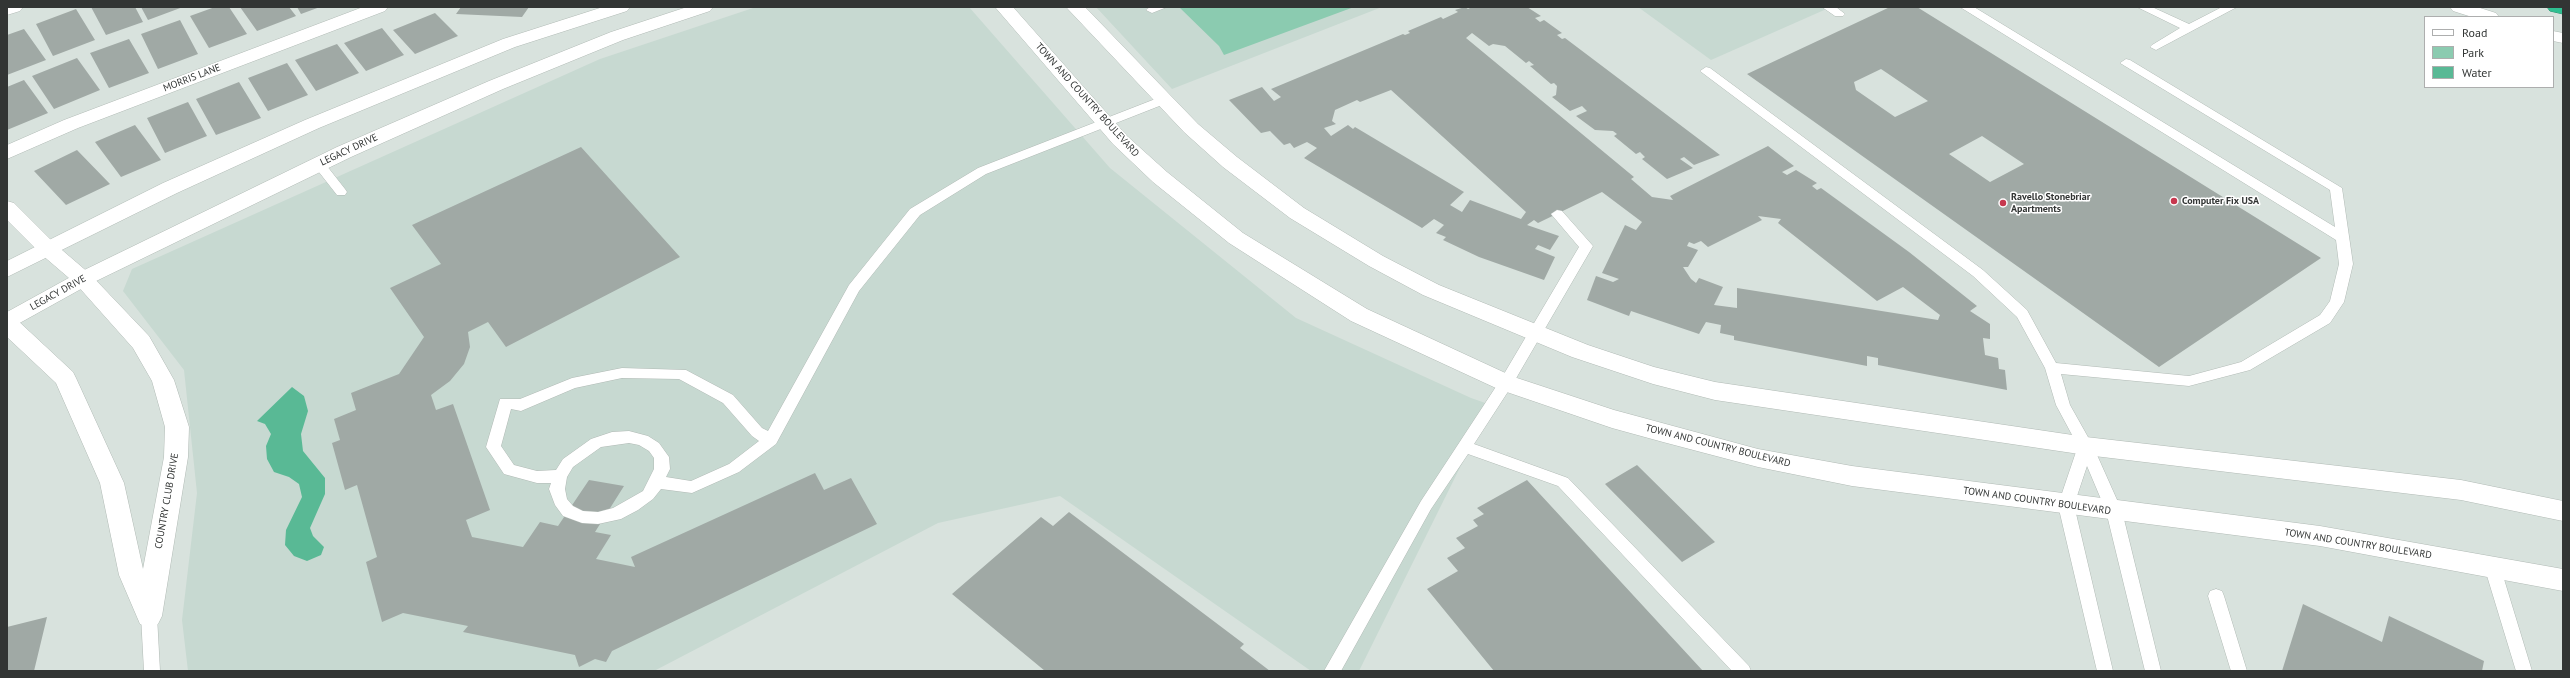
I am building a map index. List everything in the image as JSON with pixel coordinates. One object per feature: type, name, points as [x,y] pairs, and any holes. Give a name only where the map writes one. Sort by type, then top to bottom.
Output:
[{"type":"highway","points":[[2556,7],[2563,9]]},
{"type":"main road","points":[[7,10],[14,7]]},
{"type":"main road","name":"MORRIS LANE","points":[[7,153],[72,124],[379,7]]},
{"type":"main road","name":"LEGACY DRIVE","points":[[7,323],[83,279],[319,164],[488,89],[617,36],[704,7]]},
{"type":"main road","name":"TOWN AND COUNTRY BOULEVARD","points":[[1004,7],[1104,122],[1160,177],[1214,221],[1262,256],[1359,315],[1506,383],[1612,419],[1758,458],[1852,476],[2066,505],[2320,536],[2563,580]]},
{"type":"main road","points":[[1076,7],[1163,100],[1211,146],[1251,179],[1297,213],[1340,240],[1431,290],[1535,334],[1653,375],[1715,391],[2086,446],[2453,489],[2563,511]]},
{"type":"main road","points":[[2459,7],[2487,16]]},
{"type":"main road","points":[[7,270],[170,188],[319,121],[510,43],[611,8],[617,36]]},
{"type":"main road","name":"COUNTRY CLUB DRIVE","points":[[7,208],[48,249],[83,279],[141,342],[163,380],[177,427],[176,457],[157,560],[149,616]]},
{"type":"main road","name":"COUNTRY CLUB DRIVE","points":[[7,323],[65,378],[112,483],[132,575],[149,616]]},
{"type":"lane","points":[[1828,7],[1839,14]]},
{"type":"lane","points":[[1966,7],[2341,237]]},
{"type":"lane","points":[[2143,7],[2189,28]]},
{"type":"lane","points":[[2156,47],[2189,28],[2231,7]]},
{"type":"lane","points":[[2052,368],[2189,381],[2245,366],[2325,319],[2337,302],[2346,264],[2341,237],[2336,188],[2126,63]]},
{"type":"lane","points":[[1706,71],[1978,273],[2022,314],[2052,368],[2063,405],[2086,446],[2114,511],[2153,671]]},
{"type":"lane","points":[[657,482],[692,487],[734,468],[771,440],[854,288],[915,212],[982,171],[1163,100]]},
{"type":"lane","points":[[319,164],[341,192]]},
{"type":"lane","points":[[1332,671],[1362,621],[1426,505],[1506,383],[1586,246],[1557,214]]},
{"type":"lane","points":[[560,476],[537,477],[508,470],[493,447],[505,403],[521,405],[572,383],[622,373],[681,374],[728,399],[758,432],[771,440]]},
{"type":"lane","points":[[629,437],[643,440],[654,447],[660,457],[662,469],[657,482],[648,495],[633,506],[616,514],[598,518],[582,517],[568,511],[560,501],[557,489],[560,476],[568,463],[581,452],[596,443],[612,438],[629,437]]},
{"type":"lane","points":[[1464,446],[1563,482],[1743,671]]},
{"type":"lane","points":[[2086,446],[2066,505],[2105,671]]},
{"type":"lane","points":[[2492,566],[2524,671]]},
{"type":"lane","points":[[2216,596],[2239,671]]},
{"type":"lane","name":"COUNTRY CLUB DRIVE","points":[[149,616],[152,671]]},
{"type":"shaded area","points":[[756,7],[969,7],[1110,168],[1296,318],[1471,398],[1491,405],[1359,671],[1311,671],[1060,496],[938,523],[654,671],[188,671],[182,620],[197,493],[184,370],[123,291],[132,269],[600,59]]},
{"type":"shaded area","points":[[1096,7],[1382,7],[1172,89]]},
{"type":"shaded area","points":[[1638,7],[1831,7],[1711,60]]},
{"type":"green space","points":[[1179,7],[1354,7],[1224,55],[1219,46]]},
{"type":"water","points":[[292,387],[304,396],[308,411],[301,434],[303,451],[325,478],[325,494],[310,528],[313,536],[324,547],[321,555],[307,561],[294,556],[285,545],[286,530],[302,497],[299,484],[289,477],[274,472],[267,459],[266,446],[271,434],[265,424],[257,421]]},
{"type":"building","points":[[91,7],[135,7],[143,22],[106,35]]},
{"type":"building","points":[[141,7],[183,7],[148,20]]},
{"type":"building","points":[[215,7],[229,7],[247,34],[209,48],[190,16]]},
{"type":"building","points":[[240,7],[289,7],[296,16],[257,31]]},
{"type":"building","points":[[297,7],[320,7],[301,14]]},
{"type":"building","points":[[461,7],[529,7],[522,17],[456,14]]},
{"type":"building","points":[[1465,7],[1468,9],[1472,7],[1527,7],[1541,16],[1535,18],[1540,22],[1544,20],[1562,33],[1557,35],[1562,39],[1565,38],[1720,155],[1694,165],[1684,157],[1680,159],[1693,168],[1667,179],[1642,159],[1645,157],[1640,152],[1636,154],[1614,136],[1617,134],[1613,131],[1595,130],[1576,116],[1587,111],[1582,106],[1570,111],[1552,97],[1556,95],[1557,86],[1554,83],[1551,84],[1530,66],[1534,65],[1529,61],[1526,63],[1505,46],[1493,44],[1489,46],[1472,33],[1466,38],[1634,177],[1631,179],[1652,197],[1673,200],[1670,196],[1768,146],[1794,166],[1782,172],[1787,175],[1796,170],[1817,183],[1812,186],[1817,190],[1821,188],[1909,252],[1977,306],[1970,311],[1990,324],[1990,339],[1983,338],[1985,355],[1998,358],[1999,369],[2005,370],[2007,390],[1878,365],[1878,358],[1867,356],[1867,366],[1734,340],[1734,336],[1720,333],[1721,325],[1706,322],[1699,334],[1631,311],[1629,316],[1587,300],[1596,276],[1613,282],[1619,279],[1602,273],[1625,225],[1636,230],[1642,222],[1602,192],[1538,223],[1534,220],[1527,225],[1559,236],[1550,250],[1538,245],[1535,249],[1555,257],[1544,280],[1479,257],[1443,240],[1446,237],[1436,233],[1444,225],[1434,219],[1422,228],[1304,158],[1317,148],[1307,142],[1294,148],[1290,143],[1284,145],[1270,131],[1261,133],[1229,100],[1262,87],[1274,101],[1281,97],[1271,89],[1403,34],[1405,35],[1410,33],[1408,31],[1441,17],[1443,19],[1458,12],[1455,10]],"holes":[[[1391,90],[1526,212],[1521,219],[1470,200],[1462,212],[1450,205],[1464,192],[1355,127],[1353,129],[1348,125],[1331,136],[1324,128],[1336,124],[1332,121],[1335,110],[1357,100],[1360,102]],[[1758,216],[1781,219],[1778,223],[1877,301],[1903,287],[1940,315],[1938,320],[1737,288],[1737,308],[1714,305],[1723,287],[1699,278],[1696,283],[1691,279],[1683,267],[1688,267],[1698,250],[1687,246],[1689,242],[1694,244],[1701,241],[1708,247],[1762,220]]]},
{"type":"building","name":"Ravello Stonebriar Apartments","points":[[1890,7],[1917,7],[2321,258],[2159,367],[1747,74]],"holes":[[[1881,69],[1887,73],[1928,101],[1895,117],[1856,90],[1854,82]],[[1982,136],[2024,164],[1990,182],[1949,154]]]},
{"type":"building","points":[[76,9],[95,40],[53,56],[36,24]]},
{"type":"building","points":[[435,13],[458,36],[415,54],[393,30]]},
{"type":"building","points":[[180,20],[198,54],[158,69],[141,34]]},
{"type":"building","points":[[382,28],[404,55],[366,71],[344,43]]},
{"type":"building","points":[[24,29],[46,60],[7,75],[7,35]]},
{"type":"building","points":[[129,39],[149,73],[109,88],[90,53]]},
{"type":"building","points":[[337,44],[359,73],[316,91],[295,60]]},
{"type":"building","points":[[77,58],[100,90],[54,109],[32,76]]},
{"type":"building","points":[[287,63],[308,95],[268,111],[248,78]]},
{"type":"building","points":[[24,80],[48,113],[7,130],[7,87]]},
{"type":"building","points":[[239,82],[261,118],[216,135],[196,99]]},
{"type":"building","points":[[188,102],[207,136],[165,153],[147,118]]},
{"type":"building","points":[[135,125],[161,160],[121,177],[95,142]]},
{"type":"building","points":[[581,147],[680,257],[506,347],[488,322],[468,332],[470,347],[464,364],[450,381],[431,395],[436,410],[453,404],[490,510],[466,520],[472,537],[523,547],[540,522],[558,526],[589,480],[624,486],[595,532],[611,535],[596,559],[635,567],[631,557],[815,473],[824,490],[851,478],[877,524],[612,651],[606,662],[595,659],[579,667],[575,655],[463,632],[468,626],[403,613],[382,622],[366,562],[377,557],[357,485],[345,490],[332,443],[340,440],[334,419],[356,410],[351,393],[399,374],[424,337],[390,288],[441,264],[412,225]]},
{"type":"building","points":[[77,150],[110,184],[66,205],[34,171]]},
{"type":"building","points":[[1637,465],[1715,542],[1682,562],[1605,484]]},
{"type":"building","points":[[1527,480],[1703,671],[1494,671],[1427,589],[1458,571],[1447,558],[1465,548],[1456,538],[1478,526],[1473,520],[1484,514],[1477,508]]},
{"type":"building","points":[[1069,512],[1244,644],[1240,648],[1270,671],[1045,671],[952,594],[1041,517],[1053,526]]},
{"type":"building","points":[[2303,604],[2382,642],[2389,616],[2484,661],[2482,671],[2282,671]]},
{"type":"building","points":[[47,617],[34,671],[7,671],[7,627]]},
{"type":"place","name":"Computer Fix USA","points":[[2174,201]]},
{"type":"place","name":"Ravello Stonebriar Apartments","points":[[2003,203]]}]
